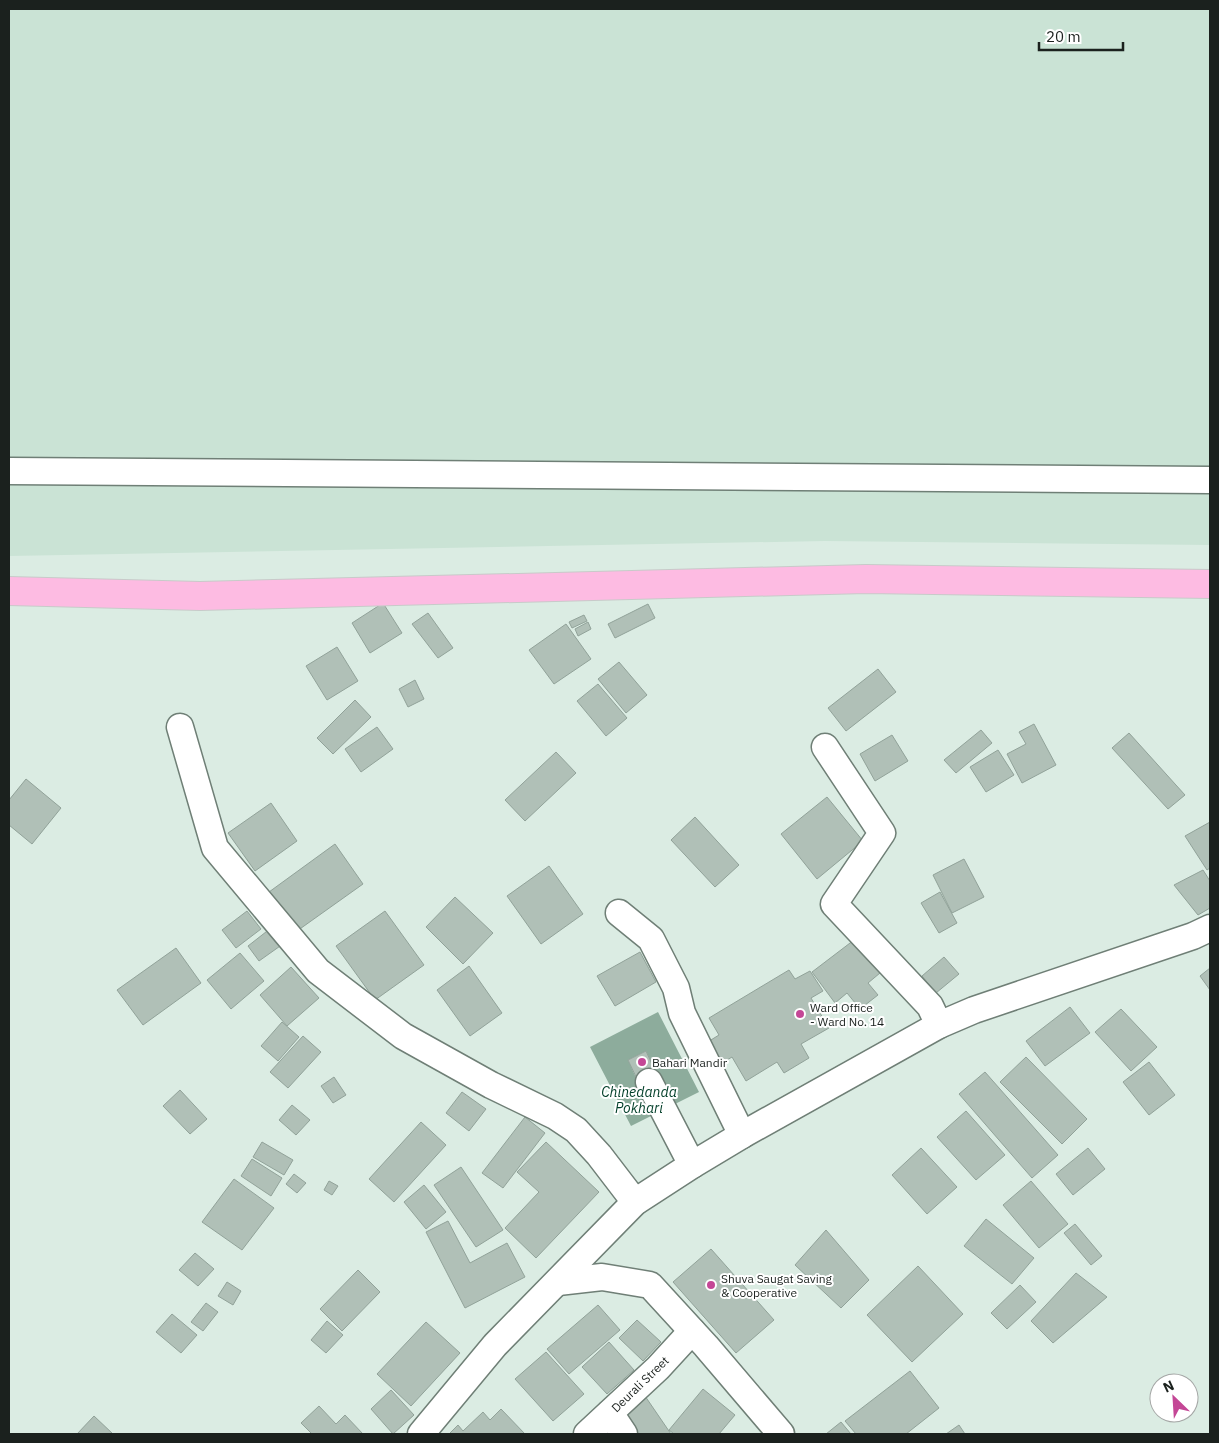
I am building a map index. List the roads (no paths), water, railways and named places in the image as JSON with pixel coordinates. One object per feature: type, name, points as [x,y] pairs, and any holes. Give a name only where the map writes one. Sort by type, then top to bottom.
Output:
[{"type":"main road","points":[[9,591],[200,596],[866,579],[1210,584]]},
{"type":"street","points":[[9,471],[1210,480]]},
{"type":"street","points":[[180,726],[215,848],[318,971],[403,1036],[491,1085],[556,1116],[576,1130],[635,1202]]},
{"type":"street","points":[[825,747],[882,833],[834,904],[930,1006],[940,1024]]},
{"type":"street","points":[[619,913],[650,939],[676,988],[682,1013],[742,1135]]},
{"type":"street","points":[[421,1434],[495,1345],[635,1202],[692,1165],[940,1024],[974,1010],[1193,936],[1210,928]]},
{"type":"street","points":[[649,1082],[692,1165]]},
{"type":"street","points":[[558,1282],[602,1277],[650,1285],[780,1434]]},
{"type":"street","name":"Deurali Street","points":[[587,1434],[658,1368],[692,1331]]},
{"type":"street","points":[[610,1413],[624,1434]]},
{"type":"water","name":"Chinedanda Pokhari","points":[[658,1012],[699,1092],[631,1126],[590,1047]],"holes":[[[646,1051],[656,1072],[637,1080],[628,1060]]]},
{"type":"place","name":"Ward Office - Ward No. 14","points":[[800,1014]]},
{"type":"place","name":"Bahari Mandir","points":[[642,1062]]},
{"type":"place","name":"Shuva Saugat Saving & Cooperative","points":[[711,1285]]}]
